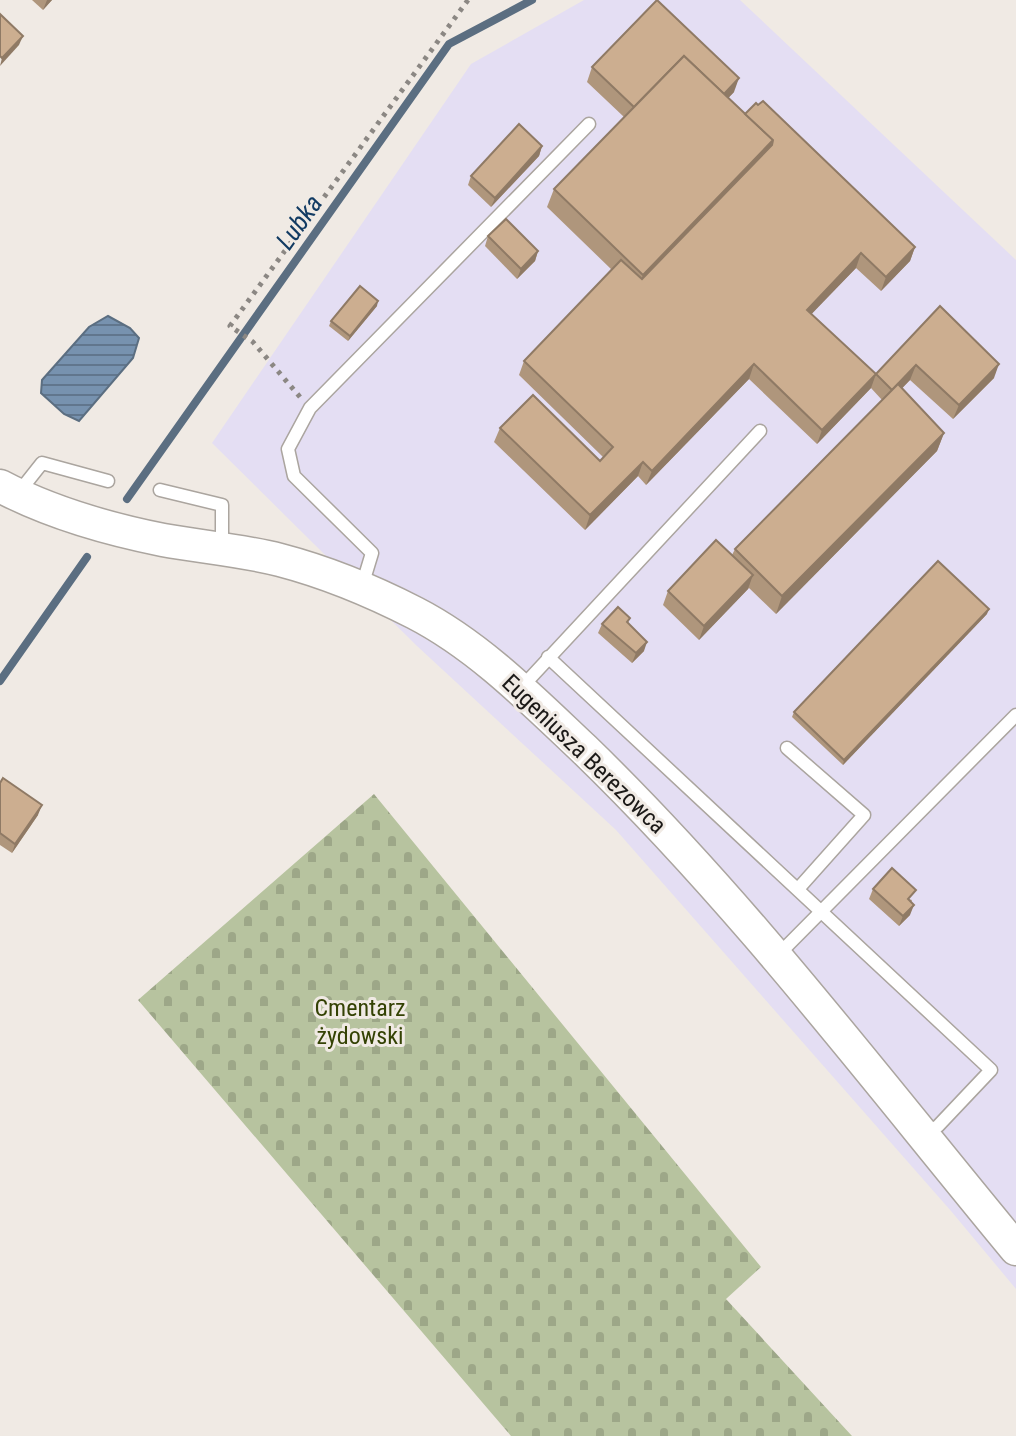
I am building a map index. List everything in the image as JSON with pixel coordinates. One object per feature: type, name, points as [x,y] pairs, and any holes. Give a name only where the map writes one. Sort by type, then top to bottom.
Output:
[{"type":"street","name":"Eugeniusza Berezowca","points":[[9,490],[94,523],[162,539],[280,560],[362,587],[418,615],[475,653],[521,688],[646,809],[776,957],[1016,1249]]},
{"type":"lane","points":[[362,587],[372,553],[294,476],[288,449],[310,408],[589,124]]},
{"type":"lane","points":[[521,688],[760,431]]},
{"type":"lane","points":[[9,490],[42,463],[108,481]]},
{"type":"lane","points":[[160,490],[222,505],[222,548]]},
{"type":"lane","points":[[548,657],[991,1070],[938,1126],[922,1136]]},
{"type":"lane","points":[[776,957],[1016,715]]},
{"type":"lane","points":[[787,748],[864,815],[798,889]]},
{"type":"path","points":[[310,408],[253,342],[230,326],[468,0]]},
{"type":"shaded area","points":[[584,0],[740,0],[1016,260],[1016,1289],[616,830],[417,646],[212,443],[471,64]]},
{"type":"green space","name":"Cmentarz żydowski","points":[[374,794],[761,1267],[726,1299],[852,1436],[511,1436],[138,1000]]},
{"type":"water","points":[[108,316],[130,328],[139,338],[133,358],[79,421],[64,414],[41,393],[42,380],[89,327]]},
{"type":"building","points":[[657,0],[739,78],[724,94],[684,56],[634,107],[592,67]]},
{"type":"building","points":[[0,14],[23,36],[2,58],[0,56]]},
{"type":"building","points":[[684,56],[773,140],[643,275],[554,189]]},
{"type":"building","points":[[763,101],[915,247],[886,277],[861,253],[807,310],[876,374],[822,430],[754,364],[652,471],[643,462],[590,515],[500,428],[533,395],[600,461],[613,447],[524,361],[621,260],[642,279],[772,145],[773,140],[745,114],[756,103],[758,105]]},
{"type":"building","points":[[519,124],[542,146],[495,198],[471,176]]},
{"type":"building","points":[[506,219],[538,251],[521,269],[488,236]]},
{"type":"building","points":[[360,286],[378,301],[350,336],[331,321]]},
{"type":"building","points":[[940,306],[999,364],[959,405],[916,365],[892,390],[876,374]]},
{"type":"building","points":[[898,384],[944,433],[782,596],[735,549]]},
{"type":"building","points":[[716,540],[753,575],[704,626],[668,591]]},
{"type":"building","points":[[938,561],[989,609],[844,760],[794,712]]},
{"type":"building","points":[[618,607],[630,618],[627,622],[647,642],[636,653],[602,624]]},
{"type":"building","points":[[3,778],[42,805],[15,844],[0,833],[0,783]]},
{"type":"building","points":[[892,868],[916,890],[908,899],[914,905],[903,916],[873,889]]},
{"type":"waterway","name":"Lubka","points":[[127,499],[449,44],[532,0]]},
{"type":"waterway","name":"Lubka","points":[[0,681],[87,557]]}]
